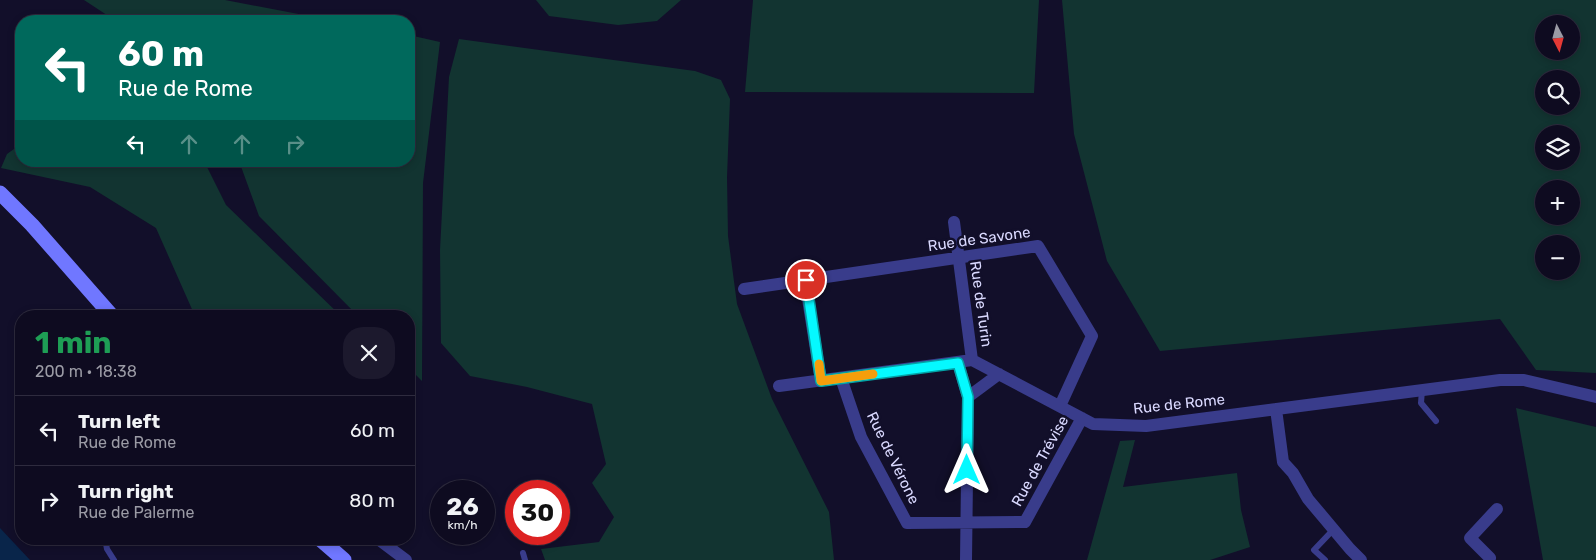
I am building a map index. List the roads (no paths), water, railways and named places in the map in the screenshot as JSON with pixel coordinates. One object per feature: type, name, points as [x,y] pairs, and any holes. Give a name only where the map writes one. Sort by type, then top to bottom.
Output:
[{"type":"street","points":[[0,193],[32,225],[107,310]]},
{"type":"street","name":"Rue de Turin","points":[[954,222],[972,360]]},
{"type":"street","name":"Rue de Savone","points":[[744,290],[1038,246],[1092,336],[1060,406]]},
{"type":"street","points":[[806,280],[821,381]]},
{"type":"street","points":[[779,386],[972,360]]},
{"type":"street","name":"Rue de Rome","points":[[972,360],[1093,424],[1146,426],[1500,380],[1524,380],[1596,397]]},
{"type":"street","points":[[958,363],[968,397],[966,560]]},
{"type":"street","points":[[968,397],[999,374]]},
{"type":"street","name":"Rue de Vérone","points":[[841,378],[861,437],[907,523],[967,524]]},
{"type":"street","points":[[1276,409],[1283,462],[1293,473],[1308,499],[1333,530],[1362,560]]},
{"type":"street","name":"Rue de Trévise","points":[[967,524],[1025,522],[1082,418]]},
{"type":"street","points":[[1488,560],[1490,558],[1470,538],[1497,509]]},
{"type":"street","points":[[327,545],[344,560]]},
{"type":"street","points":[[386,545],[406,560]]},
{"type":"lane","points":[[1422,390],[1422,403],[1436,422]]},
{"type":"lane","points":[[1325,560],[1314,550],[1333,530]]},
{"type":"lane","points":[[106,545],[114,560]]},
{"type":"water","points":[[0,528],[30,560],[0,560]]}]
